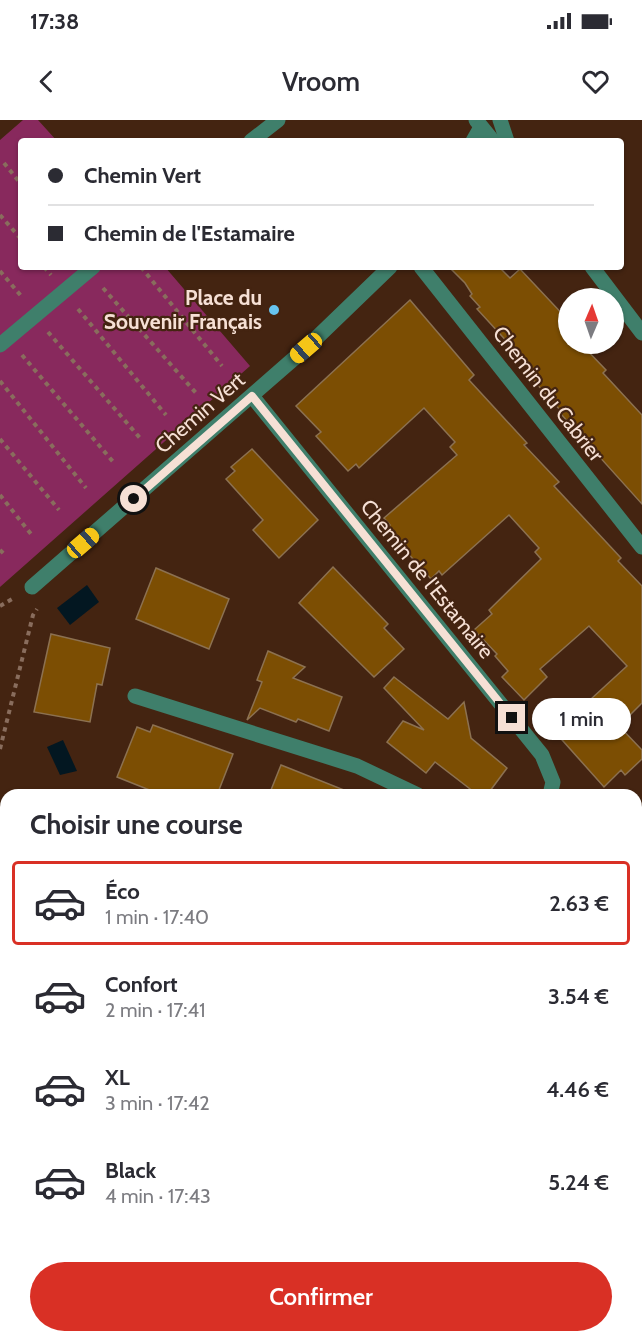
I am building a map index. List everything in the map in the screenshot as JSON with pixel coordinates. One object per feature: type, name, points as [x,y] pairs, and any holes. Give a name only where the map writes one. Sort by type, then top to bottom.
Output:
[{"type":"street","points":[[255,138],[278,120]]},
{"type":"street","points":[[500,120],[506,138]]},
{"type":"street","points":[[474,138],[478,123]]},
{"type":"street","points":[[478,123],[490,138]]},
{"type":"street","points":[[4,342],[90,270]]},
{"type":"street","name":"Chemin Vert","points":[[32,587],[252,396],[387,270]]},
{"type":"street","name":"Chemin du Cabrier","points":[[424,270],[642,547]]},
{"type":"street","points":[[594,270],[642,333]]},
{"type":"street","name":"Chemin de l'Estamaire","points":[[252,396],[542,755],[553,782],[551,789]]},
{"type":"street","points":[[135,696],[357,766],[405,789]]},
{"type":"path","points":[[4,163],[18,180]]},
{"type":"path","points":[[0,214],[18,235]]},
{"type":"path","points":[[46,270],[166,415]]},
{"type":"path","points":[[92,270],[196,393]]},
{"type":"path","points":[[143,270],[222,366]]},
{"type":"path","points":[[0,271],[35,316],[140,438]]},
{"type":"path","points":[[4,342],[115,464]]},
{"type":"path","points":[[0,381],[86,488]]},
{"type":"path","points":[[0,439],[59,510]]},
{"type":"path","points":[[0,495],[32,534]]},
{"type":"path","points":[[0,549],[4,554]]},
{"type":"path","points":[[0,749],[33,615],[39,607]]},
{"type":"shaded area","points":[[23,120],[38,120],[54,138],[18,138],[18,270],[168,270],[250,366],[0,587],[0,140]]},
{"type":"water","points":[[87,585],[99,602],[70,625],[57,608]]},
{"type":"water","points":[[63,740],[77,771],[60,775],[47,747]]},
{"type":"building","points":[[452,270],[502,270],[510,278],[521,270],[558,309],[558,354],[591,354],[606,370],[603,373],[642,415],[642,504],[528,374],[533,370],[477,309],[480,307],[470,296],[472,294]]},
{"type":"building","points":[[410,300],[474,375],[469,380],[527,443],[524,445],[559,482],[554,486],[621,558],[618,561],[642,586],[642,703],[619,726],[642,750],[642,759],[625,775],[621,770],[604,787],[555,732],[627,666],[589,626],[540,669],[547,677],[524,700],[502,677],[508,671],[495,656],[497,654],[474,630],[492,614],[489,610],[541,559],[535,552],[539,548],[509,515],[442,575],[439,571],[431,579],[386,529],[390,525],[384,518],[457,455],[450,447],[455,442],[424,408],[359,468],[356,464],[348,471],[316,436],[321,432],[296,406]]},
{"type":"building","points":[[252,449],[318,520],[279,558],[253,530],[263,520],[226,479],[235,471],[231,467]]},
{"type":"building","points":[[333,567],[388,624],[384,628],[404,649],[374,677],[299,603]]},
{"type":"building","points":[[156,568],[229,599],[209,649],[136,619]]},
{"type":"building","points":[[51,634],[110,648],[102,685],[97,684],[90,722],[34,712]]},
{"type":"building","points":[[268,651],[305,667],[293,678],[342,697],[329,731],[298,719],[296,722],[260,708],[247,720],[262,682],[257,680]]},
{"type":"building","points":[[394,677],[448,719],[464,702],[471,738],[507,768],[491,789],[470,789],[435,762],[426,773],[387,742],[403,721],[424,730],[384,688]]},
{"type":"building","points":[[153,725],[233,754],[219,789],[147,789],[117,777],[137,727],[150,732]]},
{"type":"building","points":[[281,765],[341,789],[271,789]]},
{"type":"place","name":"Place du Souvenir Français","points":[[274,310]]},
{"type":"route","points":[[134,499],[252,396],[512,718]]}]
